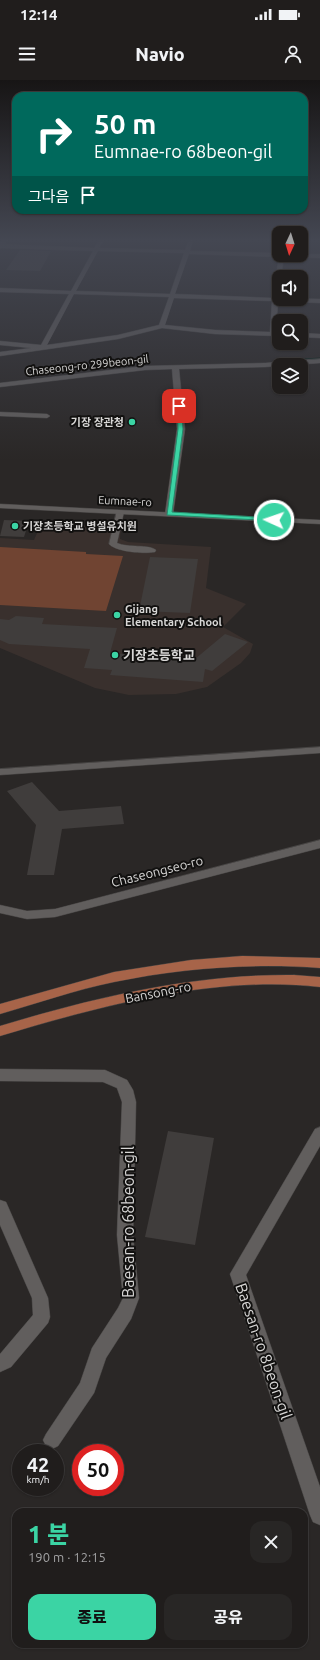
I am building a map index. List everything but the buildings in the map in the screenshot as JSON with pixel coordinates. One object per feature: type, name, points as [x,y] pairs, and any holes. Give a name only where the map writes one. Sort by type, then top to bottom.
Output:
[{"type":"main road","name":"Bansong-ro","points":[[0,1009],[113,977],[160,968],[255,960],[320,963]]},
{"type":"main road","name":"Bansong-ro","points":[[0,1031],[60,1012],[168,989],[210,983],[267,981],[320,982]]},
{"type":"street","points":[[43,347],[61,314]]},
{"type":"street","points":[[162,326],[166,314]]},
{"type":"street","points":[[0,354],[118,337],[162,326],[215,332],[272,334]]},
{"type":"street","points":[[308,335],[320,336]]},
{"type":"street","points":[[0,343],[43,347]]},
{"type":"street","name":"Chaseong-ro 299beon-gil","points":[[0,385],[112,370],[176,366],[265,365],[320,361]]},
{"type":"street","points":[[169,514],[181,429],[176,366]]},
{"type":"street","points":[[0,414],[47,416]]},
{"type":"street","name":"Eumnae-ro","points":[[0,506],[320,522]]},
{"type":"street","points":[[120,512],[113,544],[122,548],[152,550]]},
{"type":"street","points":[[0,772],[320,750]]},
{"type":"street","name":"Chaseongseo-ro","points":[[0,908],[28,915],[55,913],[320,844]]},
{"type":"street","name":"Baesan-ro 68beon-gil","points":[[0,1075],[105,1076],[122,1084],[126,1090],[129,1102],[125,1235],[131,1298],[125,1313],[98,1354],[88,1387],[52,1440]]},
{"type":"street","name":"Baesan-ro 8beon-gil","points":[[320,1133],[238,1274],[320,1515]]},
{"type":"street","points":[[0,1207],[40,1298],[42,1317],[5,1361],[0,1364]]},
{"type":"shaded area","name":"Gijang Elementary School","points":[[86,525],[121,526],[120,539],[128,542],[211,547],[206,588],[246,604],[223,627],[253,644],[250,653],[241,663],[207,687],[176,694],[129,695],[95,688],[0,648],[0,538],[34,540],[38,531]]},
{"type":"shaded area","points":[[0,547],[86,552],[86,554],[123,556],[106,611],[0,605]]},
{"type":"waterway","points":[[308,360],[320,359]]},
{"type":"place","name":"기장 장관청","points":[[132,422]]},
{"type":"place","name":"기장초등학교 병설유치원","points":[[15,526]]},
{"type":"place","name":"Gijang Elementary School","points":[[117,615]]},
{"type":"place","name":"기장초등학교","points":[[115,655]]},
{"type":"route","points":[[179,406],[181,429],[169,514],[274,520]]}]
